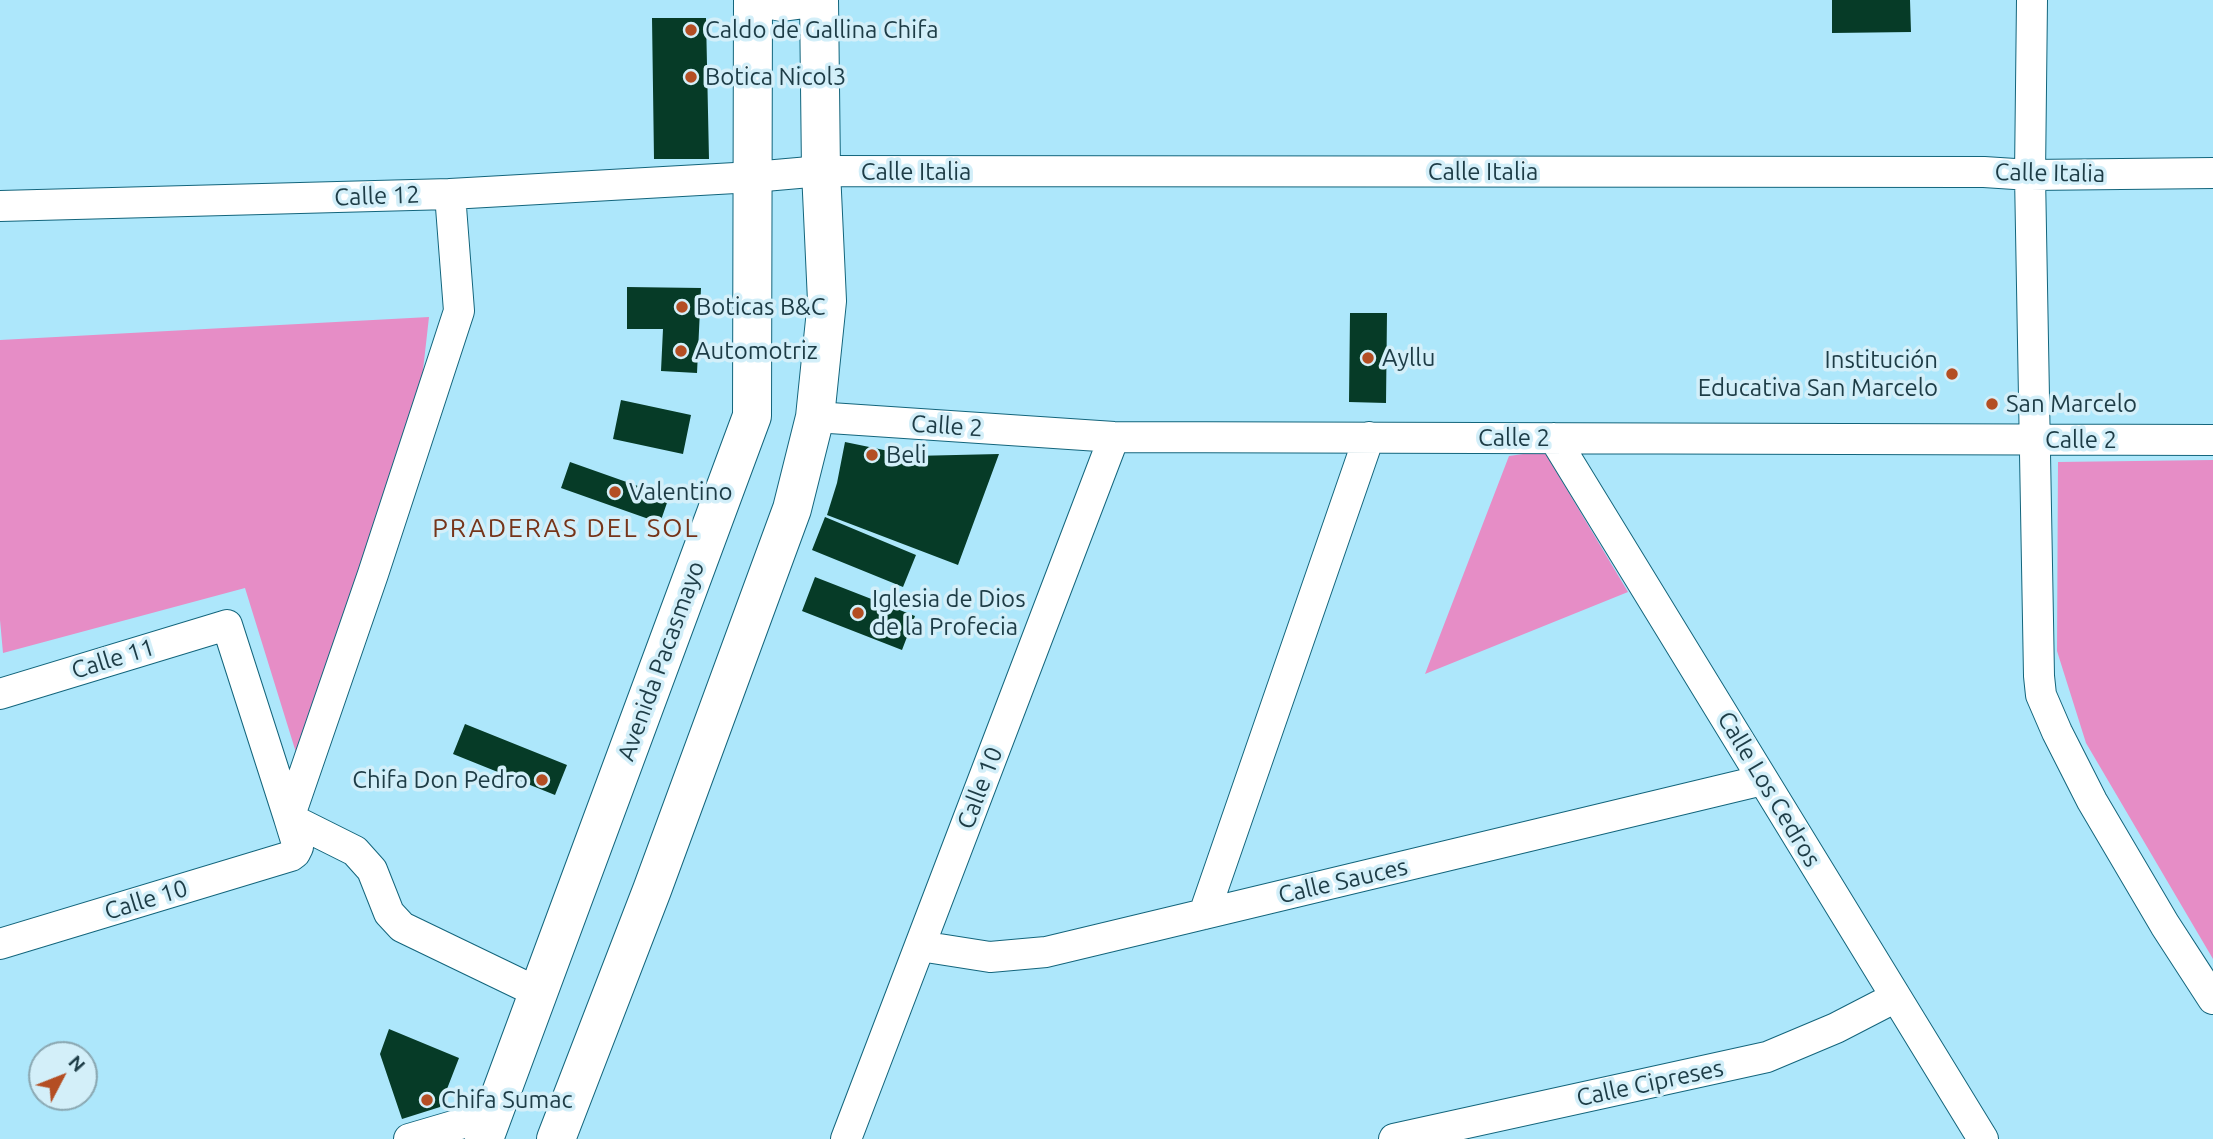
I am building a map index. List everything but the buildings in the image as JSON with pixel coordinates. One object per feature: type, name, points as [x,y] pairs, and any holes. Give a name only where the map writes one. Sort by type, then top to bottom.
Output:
[{"type":"main road","name":"Avenida Pacasmayo","points":[[489,1126],[752,416],[753,0]]},
{"type":"main road","points":[[772,0],[797,0]]},
{"type":"main road","points":[[556,1139],[652,890],[792,509],[815,417],[827,301],[821,171],[819,0]]},
{"type":"street","points":[[2032,0],[2030,175],[2041,695],[2092,801],[2165,925],[2213,999]]},
{"type":"street","name":"Calle Italia","points":[[753,177],[821,171],[1984,172],[2030,175],[2213,173]]},
{"type":"street","name":"Calle 12","points":[[0,206],[450,194],[753,177]]},
{"type":"street","points":[[450,194],[460,311],[289,818],[355,851],[372,870],[389,912],[402,927],[539,993]]},
{"type":"street","name":"Calle 2","points":[[815,417],[1114,437],[2213,440]]},
{"type":"street","name":"Calle 10","points":[[846,1139],[1114,437]]},
{"type":"street","points":[[1204,914],[1369,437]]},
{"type":"street","name":"Calle Los Cedros","points":[[1555,438],[1983,1139]]},
{"type":"street","name":"Calle 11","points":[[0,694],[227,625],[289,818]]},
{"type":"street","name":"Calle Sauces","points":[[920,946],[990,957],[1046,952],[1763,780]]},
{"type":"street","name":"Calle 10","points":[[0,944],[291,856],[298,847],[289,818]]},
{"type":"street","name":"Calle Cipreses","points":[[1394,1139],[1767,1057],[1836,1028],[1896,997]]},
{"type":"street","points":[[409,1139],[489,1126]]},
{"type":"shaded area","points":[[429,317],[422,379],[298,759],[245,588],[3,653],[0,620],[0,340]]},
{"type":"shaded area","points":[[1544,451],[1628,592],[1425,674],[1509,456]]},
{"type":"shaded area","points":[[2213,460],[2213,959],[2086,743],[2057,651],[2058,462]]},
{"type":"place","name":"Caldo de Gallina Chifa","points":[[691,30]]},
{"type":"place","name":"Botica Nicol3","points":[[691,77]]},
{"type":"place","name":"Boticas B&C","points":[[682,307]]},
{"type":"place","name":"Automotriz","points":[[681,351]]},
{"type":"place","name":"Ayllu","points":[[1368,358]]},
{"type":"place","name":"Institución Educativa San Marcelo","points":[[1952,374]]},
{"type":"place","name":"San Marcelo","points":[[1992,404]]},
{"type":"place","name":"Beli","points":[[872,455]]},
{"type":"place","name":"Valentino","points":[[615,492]]},
{"type":"place","name":"Iglesia de Dios de la Profecia","points":[[858,613]]},
{"type":"place","name":"Chifa Don Pedro","points":[[542,780]]},
{"type":"place","name":"Chifa Sumac","points":[[427,1100]]},
{"type":"district","name":"PRADERAS DEL SOL","points":[[566,528]]}]
